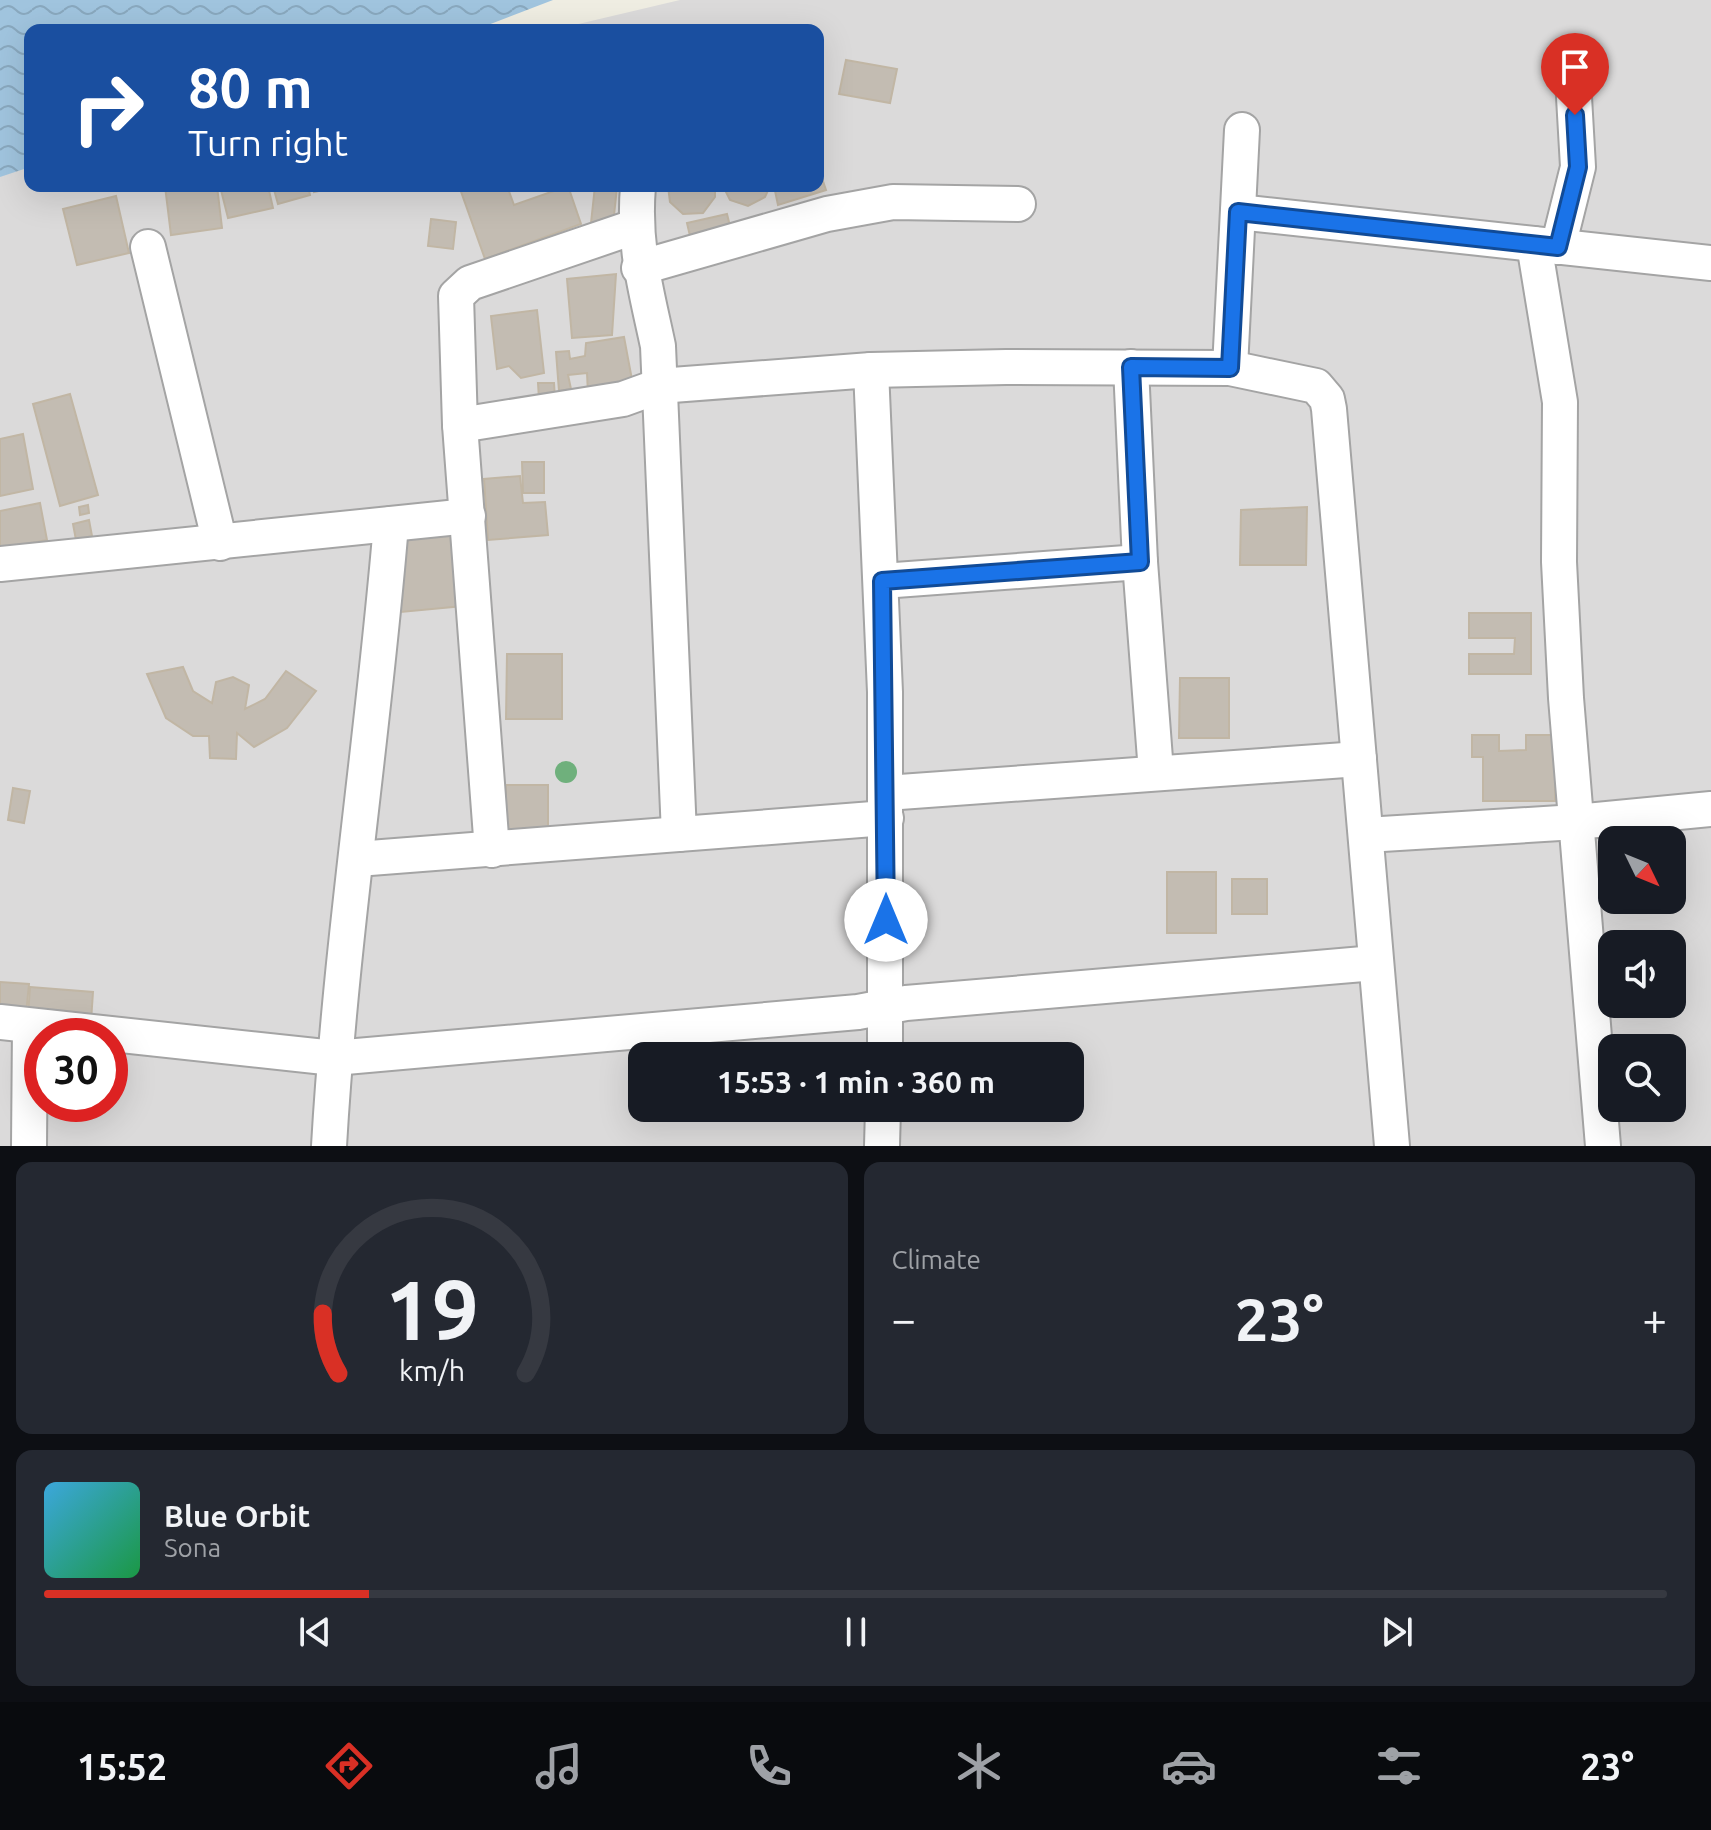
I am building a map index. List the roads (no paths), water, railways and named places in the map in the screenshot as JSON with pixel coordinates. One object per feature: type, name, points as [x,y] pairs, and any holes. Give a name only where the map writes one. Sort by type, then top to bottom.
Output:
[{"type":"street","points":[[1572,62],[1578,167],[1546,246],[1560,402],[1559,562],[1576,822],[1603,1146]]},
{"type":"street","points":[[1230,368],[1242,130]]},
{"type":"street","points":[[637,192],[634,227],[639,268],[658,346],[679,834]]},
{"type":"street","points":[[639,268],[827,214],[893,202],[1018,204]]},
{"type":"street","points":[[1238,212],[1711,263]]},
{"type":"street","points":[[492,850],[460,425],[455,302],[458,291],[470,283],[634,227]]},
{"type":"street","points":[[148,247],[220,543]]},
{"type":"street","points":[[1131,367],[1140,562],[1156,772]]},
{"type":"street","points":[[460,425],[623,399],[659,386],[871,370],[1230,368],[1307,383],[1323,391],[1327,399],[1392,1146]]},
{"type":"street","points":[[871,370],[882,581],[886,805],[885,1042]]},
{"type":"street","points":[[0,564],[468,516]]},
{"type":"street","points":[[329,1146],[334,1058],[377,692],[391,524]]},
{"type":"street","points":[[882,581],[1140,562]]},
{"type":"street","points":[[357,859],[679,834],[1156,772],[1359,759]]},
{"type":"street","points":[[1366,835],[1576,822],[1711,809]]},
{"type":"street","points":[[29,1146],[15,1024],[334,1058],[1375,963]]},
{"type":"street","points":[[882,1146],[883,1122]]},
{"type":"water","points":[[0,0],[553,0],[491,24],[24,24],[24,169],[0,177]]}]
